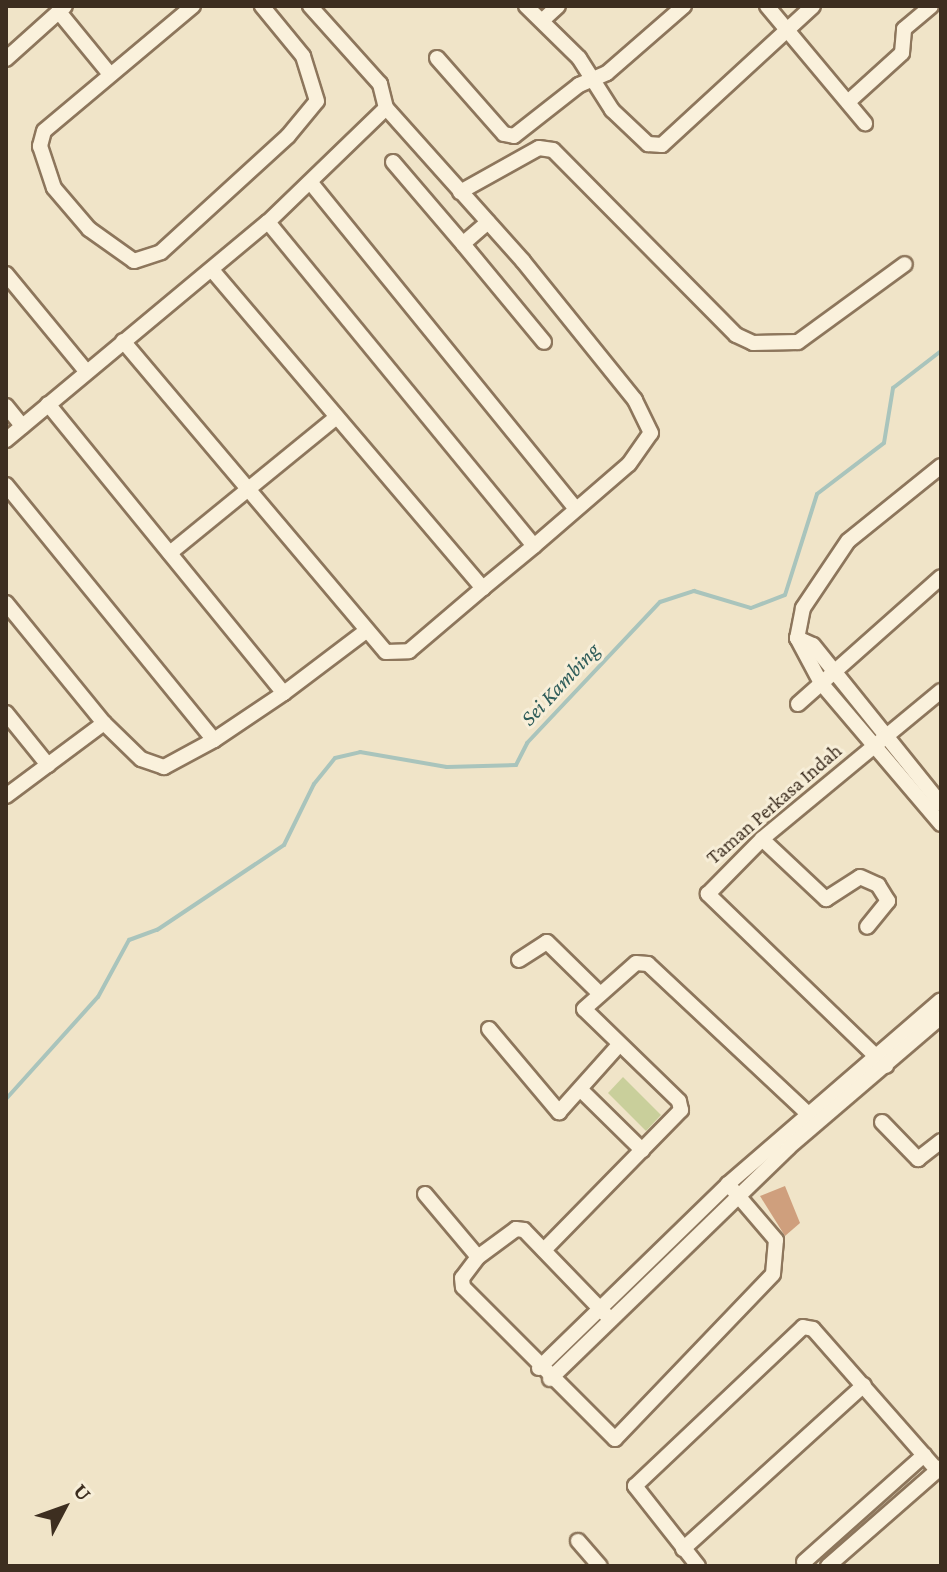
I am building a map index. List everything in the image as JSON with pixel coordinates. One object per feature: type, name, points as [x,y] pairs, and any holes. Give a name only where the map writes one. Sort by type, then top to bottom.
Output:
[{"type":"street","points":[[193,6],[109,73],[44,131],[41,160],[89,229],[122,257],[151,259],[288,136],[317,101],[303,56],[262,6]]},
{"type":"street","points":[[123,341],[386,652],[402,655],[534,546],[646,446],[648,421],[488,222],[386,108],[380,84],[310,6]]},
{"type":"street","points":[[526,6],[544,19],[591,80],[648,144],[662,145],[813,6]]},
{"type":"street","points":[[544,19],[558,6]]},
{"type":"street","points":[[437,58],[510,136],[591,80],[684,6]]},
{"type":"street","points":[[767,6],[865,123]]},
{"type":"street","points":[[848,102],[902,53],[904,29],[931,6]]},
{"type":"street","points":[[6,59],[62,9],[109,73]]},
{"type":"street","points":[[6,440],[268,222],[386,108]]},
{"type":"street","points":[[460,192],[539,148],[553,150],[736,335],[753,343],[798,342],[905,264]]},
{"type":"street","points":[[393,162],[544,342]]},
{"type":"street","points":[[311,183],[576,509]]},
{"type":"street","points":[[268,222],[534,546]]},
{"type":"street","points":[[463,244],[488,222]]},
{"type":"street","points":[[212,270],[483,588]]},
{"type":"street","points":[[6,274],[86,371]]},
{"type":"street","points":[[48,404],[284,693]]},
{"type":"street","points":[[6,406],[22,426]]},
{"type":"street","points":[[170,553],[337,417]]},
{"type":"street","points":[[849,703],[821,683],[797,638],[803,608],[848,541],[941,466]]},
{"type":"street","points":[[6,485],[214,740]]},
{"type":"street","points":[[798,704],[941,577]]},
{"type":"street","points":[[6,603],[104,723],[141,759],[164,767],[214,740],[284,693],[366,631]]},
{"type":"street","points":[[797,638],[813,645],[833,671],[849,703],[941,824]]},
{"type":"street","name":"Taman Perkasa Indah","points":[[880,1061],[708,897],[712,883],[941,691]]},
{"type":"street","points":[[6,713],[48,765]]},
{"type":"street","points":[[6,796],[104,723]]},
{"type":"street","points":[[879,740],[941,804]]},
{"type":"street","points":[[762,839],[822,898],[832,900],[860,877],[878,885],[888,901],[867,927]]},
{"type":"street","points":[[519,960],[547,942],[597,991]]},
{"type":"street","points":[[544,1250],[642,1150],[681,1105],[584,1009],[597,991],[636,963],[648,964],[812,1118]]},
{"type":"street","points":[[880,1061],[941,1000]]},
{"type":"street","points":[[545,1373],[600,1308],[812,1118],[880,1061],[941,1017]]},
{"type":"street","points":[[489,1029],[553,1110],[562,1110],[619,1045]]},
{"type":"street","points":[[581,1090],[642,1150]]},
{"type":"street","points":[[882,1122],[918,1159],[941,1141]]},
{"type":"street","points":[[545,1373],[611,1320],[733,1190]]},
{"type":"street","points":[[611,1320],[544,1250],[518,1229],[478,1257],[462,1278],[463,1287],[607,1435],[621,1436],[773,1274],[776,1240],[733,1190]]},
{"type":"street","points":[[425,1194],[478,1257]]},
{"type":"street","points":[[698,1566],[635,1486],[811,1326],[938,1468],[828,1566]]},
{"type":"street","points":[[683,1549],[864,1385]]},
{"type":"street","points":[[802,1560],[924,1455]]},
{"type":"street","points":[[578,1541],[600,1566]]},
{"type":"green space","points":[[623,1077],[661,1115],[646,1131],[608,1093]]},
{"type":"building","points":[[785,1186],[800,1223],[785,1236],[760,1196]]},
{"type":"waterway","name":"Sei Kambing","points":[[6,1099],[98,997],[129,940],[157,930],[284,845],[314,784],[335,758],[360,752],[447,767],[516,765],[527,743],[660,602],[694,591],[751,608],[785,595],[817,494],[884,443],[893,388],[941,351]]}]
